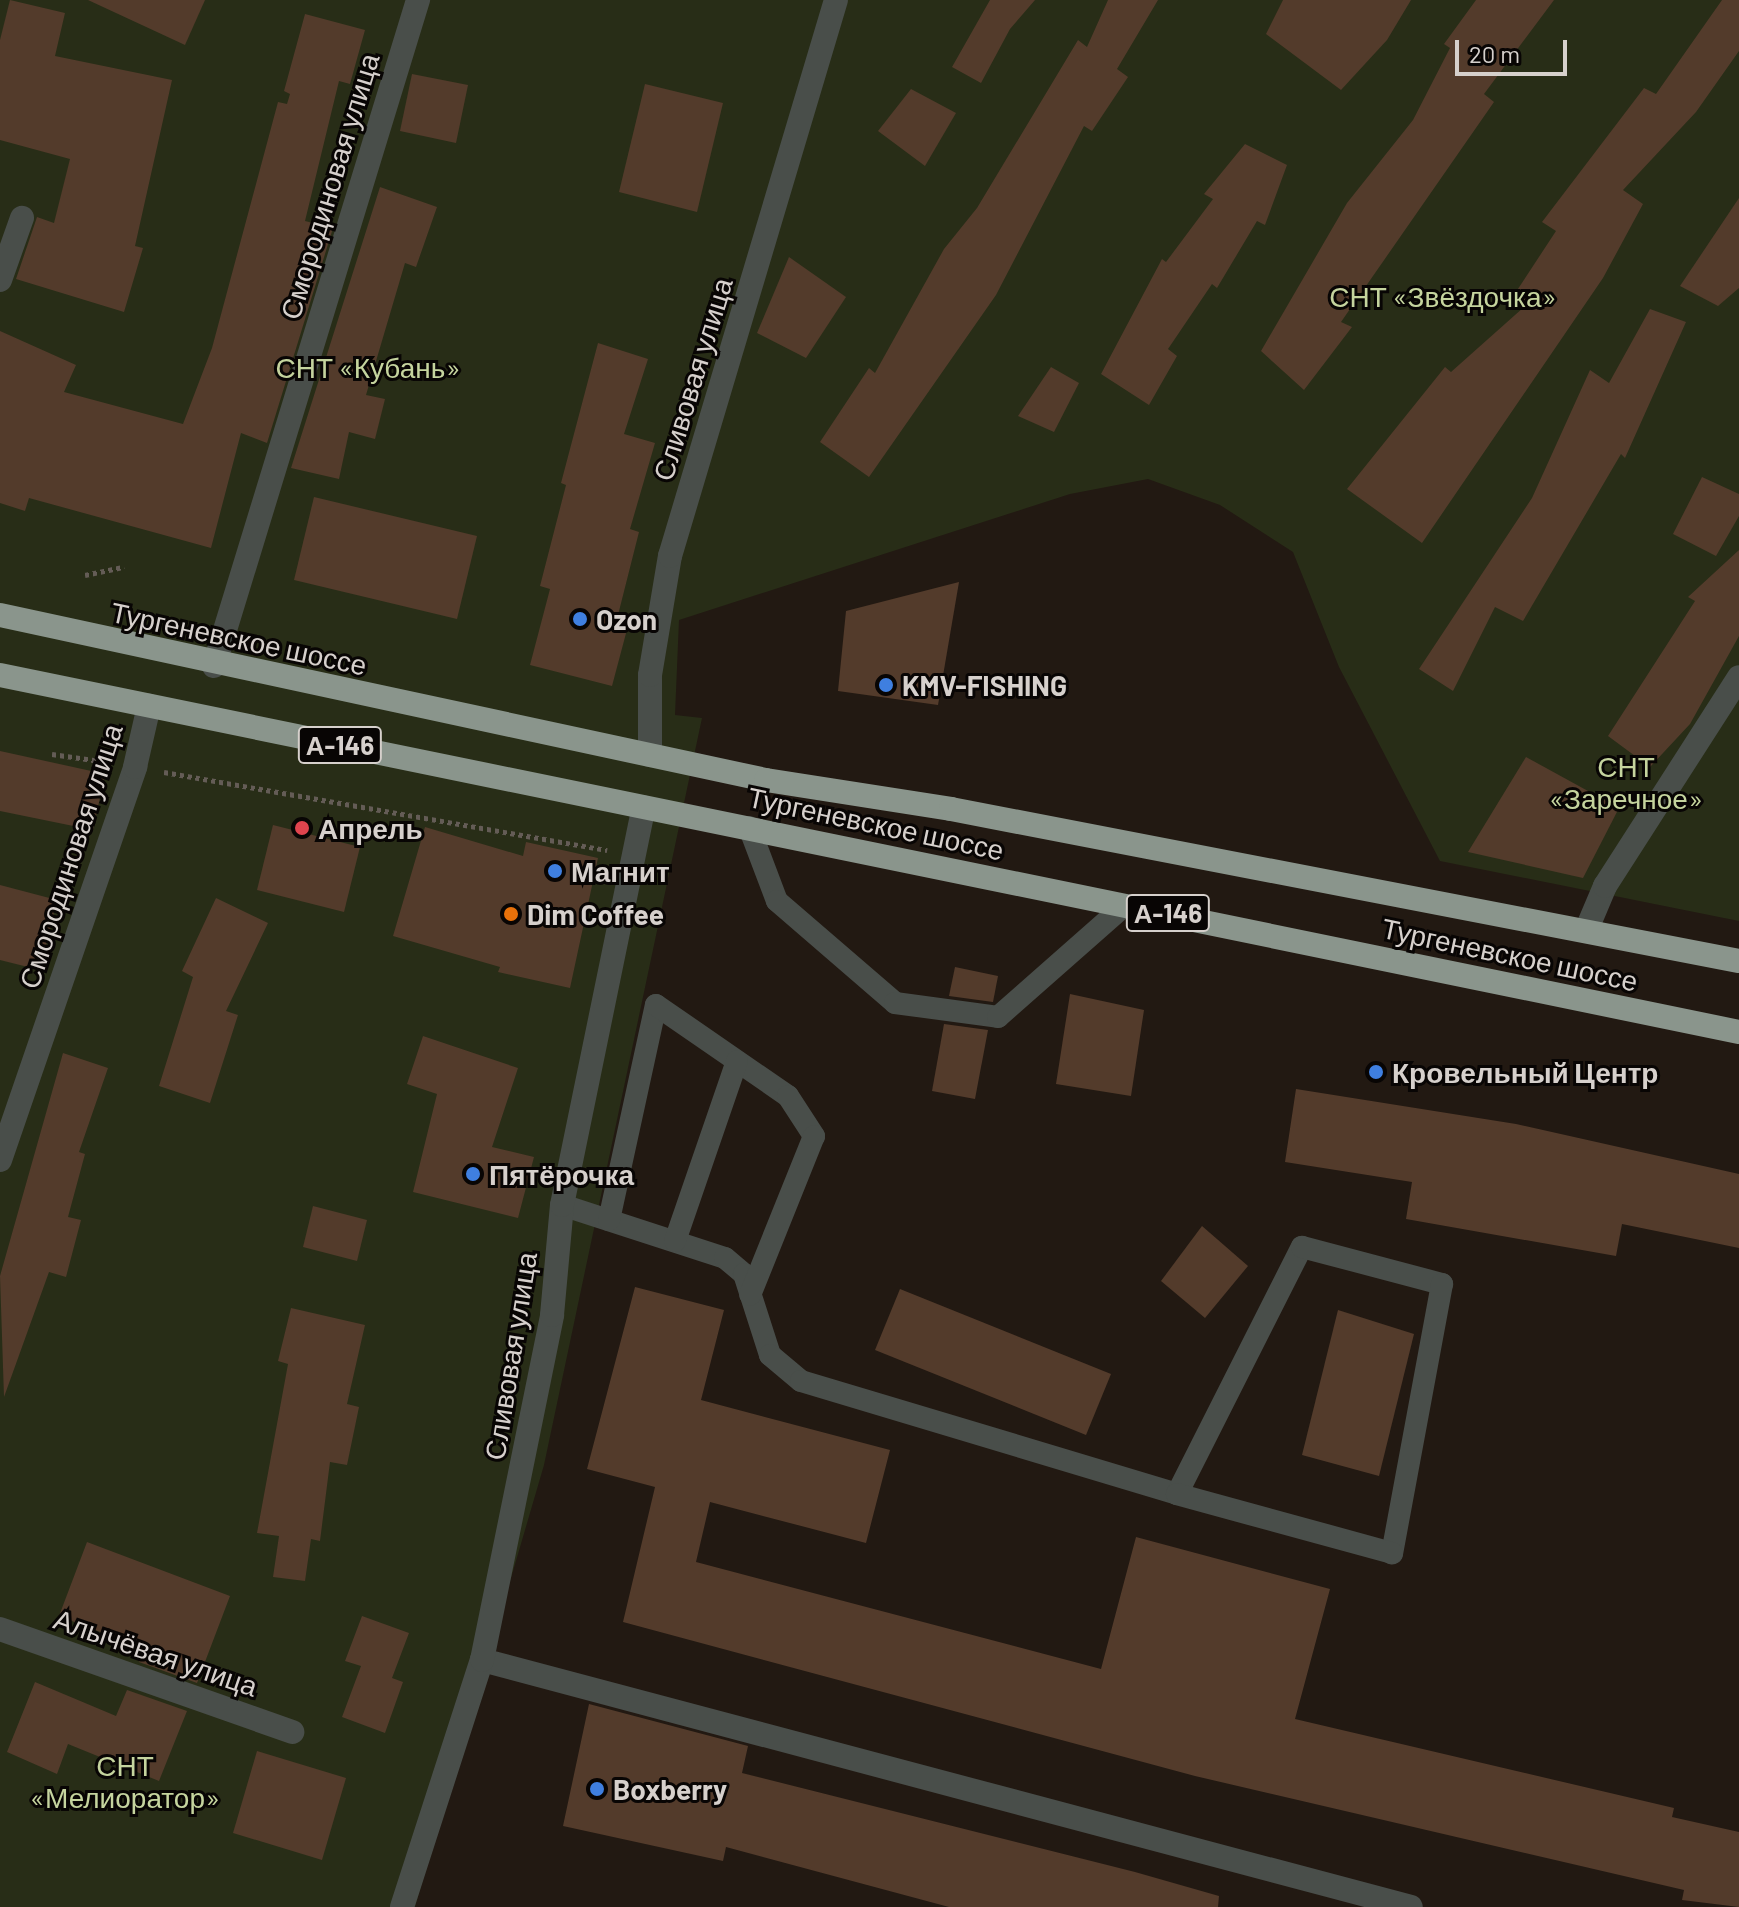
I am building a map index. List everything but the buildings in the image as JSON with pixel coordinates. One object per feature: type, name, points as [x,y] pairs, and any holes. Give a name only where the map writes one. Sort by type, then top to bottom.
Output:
[{"type":"highway","name":"Тургеневское шоссе","points":[[0,615],[214,666],[650,755],[1739,961]]},
{"type":"highway","name":"Тургеневское шоссе","points":[[0,675],[1739,1032]]},
{"type":"street","name":"Смородиновая улица","points":[[214,666],[418,0]]},
{"type":"street","name":"Сливовая улица","points":[[650,755],[650,675],[670,556],[836,0]]},
{"type":"street","points":[[0,280],[22,218]]},
{"type":"street","points":[[1586,931],[1605,886],[1739,677]]},
{"type":"street","name":"Смородиновая улица","points":[[0,1160],[135,767],[149,706]]},
{"type":"street","name":"Сливовая улица","points":[[402,1907],[482,1660],[552,1315],[562,1205],[644,807]]},
{"type":"street","name":"Алычёвая улица","points":[[0,1629],[292,1732]]},
{"type":"street","points":[[482,1660],[1411,1907]]},
{"type":"lane","points":[[749,827],[777,901],[895,1003],[998,1017],[1125,905]]},
{"type":"lane","points":[[609,1220],[656,1005],[788,1096],[814,1136],[750,1295]]},
{"type":"lane","points":[[675,1241],[737,1061]]},
{"type":"lane","points":[[562,1205],[725,1258],[744,1274],[770,1355],[801,1381],[1177,1494],[1392,1553],[1442,1284],[1302,1247],[1177,1494]]},
{"type":"path","points":[[85,575],[124,567]]},
{"type":"path","points":[[52,754],[636,855]]},
{"type":"green space","points":[[0,0],[1739,0],[1739,921],[1440,861],[1339,667],[1293,552],[1220,505],[1148,479],[1070,494],[679,620],[675,715],[702,718],[544,1465],[415,1907],[0,1907]]},
{"type":"place","name":"Ozon","points":[[580,619]]},
{"type":"place","name":"KMV-FISHING","points":[[886,685]]},
{"type":"place","name":"Апрель","points":[[302,828]]},
{"type":"place","name":"Магнит","points":[[555,871]]},
{"type":"place","name":"Dim Coffee","points":[[511,914]]},
{"type":"place","name":"Кровельный Центр","points":[[1376,1072]]},
{"type":"place","name":"Пятёрочка","points":[[473,1174]]},
{"type":"place","name":"Boxberry","points":[[597,1789]]},
{"type":"park label","name":"СНТ «Звёздочка»","points":[[1443,296]]},
{"type":"park label","name":"СНТ «Кубань»","points":[[368,367]]},
{"type":"park label","name":"СНТ «Заречное»","points":[[1626,782]]},
{"type":"park label","name":"СНТ «Мелиоратор»","points":[[125,1781]]}]
